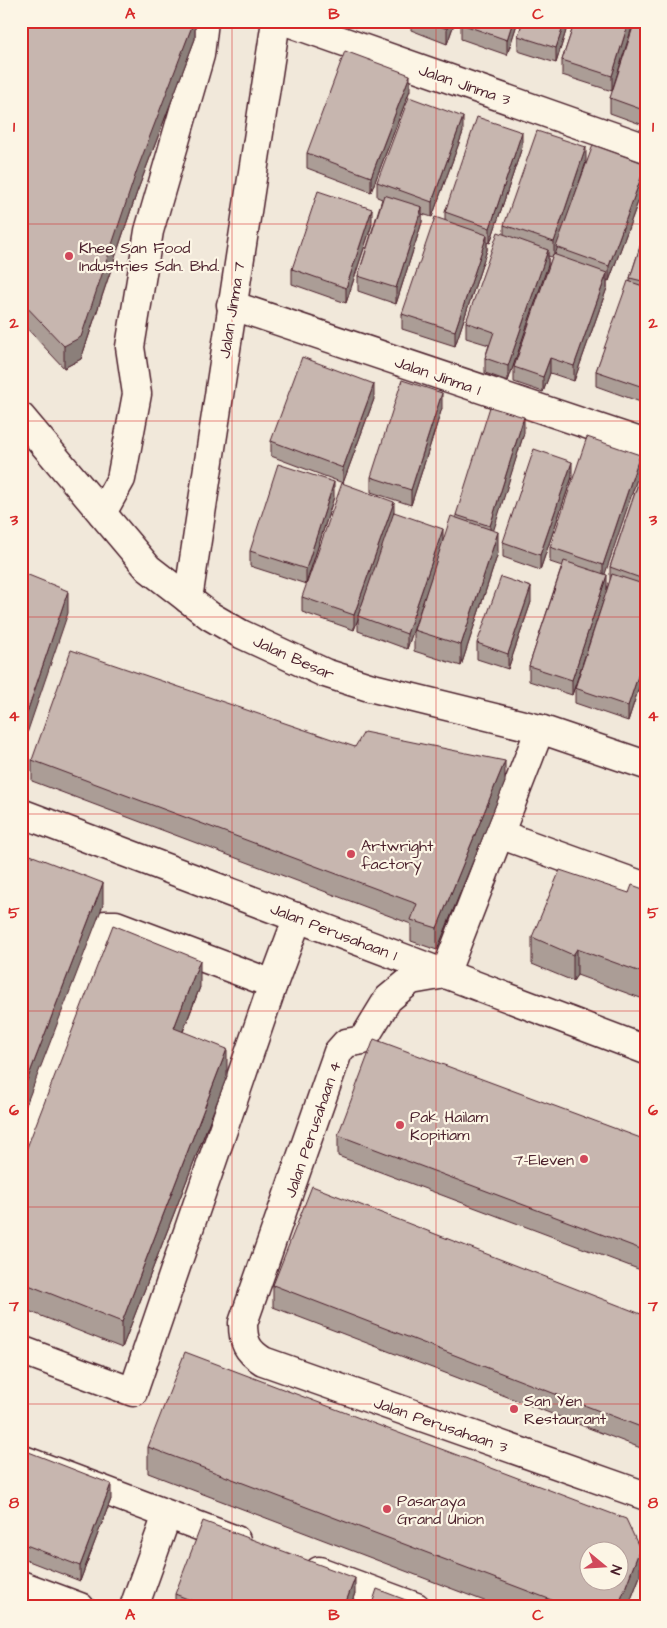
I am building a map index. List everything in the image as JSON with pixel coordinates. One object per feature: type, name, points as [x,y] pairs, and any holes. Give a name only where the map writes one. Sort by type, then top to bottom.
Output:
[{"type":"street","points":[[102,513],[121,479],[137,394],[130,348],[149,231],[200,55],[204,21]]},
{"type":"street","name":"Jalan Jinma 7","points":[[188,599],[231,305],[276,21]]},
{"type":"street","name":"Jalan Jinma 3","points":[[285,21],[646,148]]},
{"type":"street","name":"Jalan Jinma 1","points":[[231,305],[646,444]]},
{"type":"street","name":"Jalan Besar","points":[[21,417],[148,568],[210,616],[241,634],[325,673],[368,687],[540,729],[646,765]]},
{"type":"street","points":[[390,1050],[363,1040],[388,999],[411,980],[445,974],[540,729]]},
{"type":"street","name":"Jalan Perusahaan 1","points":[[21,813],[646,1050]]},
{"type":"street","points":[[499,834],[646,887]]},
{"type":"street","points":[[21,1350],[133,1392],[272,984],[298,917]]},
{"type":"street","points":[[21,1133],[98,931],[105,925],[116,925],[272,984]]},
{"type":"street","name":"Jalan Perusahaan 4","points":[[243,1340],[243,1323],[301,1190],[338,1052],[346,1043],[363,1040]]},
{"type":"street","name":"Jalan Perusahaan 3","points":[[243,1340],[251,1353],[263,1361],[646,1496]]},
{"type":"street","points":[[21,1459],[261,1550]]},
{"type":"street","points":[[134,1607],[167,1515]]},
{"type":"street","points":[[298,1563],[371,1599],[416,1607]]},
{"type":"street","points":[[21,1585],[80,1607]]},
{"type":"building","name":"Khee San Food Industries Sdn. Bhd.","points":[[21,21],[194,21],[137,170],[81,337],[64,346],[21,301]]},
{"type":"building","points":[[427,21],[449,21],[447,29]]},
{"type":"building","points":[[462,21],[513,21],[507,40],[461,24]]},
{"type":"building","points":[[523,21],[565,21],[556,48],[518,36]]},
{"type":"building","points":[[575,21],[629,21],[612,76],[562,60]]},
{"type":"building","points":[[635,21],[646,21],[646,111],[610,98]]},
{"type":"building","points":[[345,51],[410,75],[371,177],[307,153]]},
{"type":"building","points":[[409,97],[463,117],[432,202],[377,182]]},
{"type":"building","points":[[477,117],[522,132],[490,228],[445,212]]},
{"type":"building","points":[[537,131],[586,147],[554,242],[504,225]]},
{"type":"building","points":[[593,145],[646,164],[609,266],[556,247]]},
{"type":"building","points":[[318,191],[372,209],[346,288],[292,269]]},
{"type":"building","points":[[384,195],[422,207],[396,288],[358,276]]},
{"type":"building","points":[[435,217],[487,235],[455,331],[402,314]]},
{"type":"building","points":[[646,228],[646,282],[630,278]]},
{"type":"building","points":[[498,232],[548,250],[508,366],[485,358],[494,332],[466,322]]},
{"type":"building","points":[[553,254],[607,273],[574,366],[550,358],[543,377],[514,367]]},
{"type":"building","points":[[628,281],[646,287],[646,388],[596,371]]},
{"type":"building","points":[[302,357],[374,384],[343,468],[271,441]]},
{"type":"building","points":[[402,380],[442,393],[411,490],[371,477]]},
{"type":"building","points":[[490,407],[524,417],[490,526],[456,515]]},
{"type":"building","points":[[587,437],[640,455],[603,565],[550,547]]},
{"type":"building","points":[[534,449],[572,462],[540,555],[503,542]]},
{"type":"building","points":[[646,460],[646,580],[610,567]]},
{"type":"building","points":[[278,464],[334,482],[306,569],[250,551]]},
{"type":"building","points":[[342,483],[394,502],[354,615],[302,597]]},
{"type":"building","points":[[394,512],[443,529],[407,634],[358,616]]},
{"type":"building","points":[[451,516],[498,532],[461,645],[414,630]]},
{"type":"building","points":[[564,561],[607,575],[572,680],[529,666]]},
{"type":"building","points":[[21,572],[68,591],[21,730]]},
{"type":"building","points":[[612,574],[646,585],[646,652],[628,706],[575,688]]},
{"type":"building","points":[[501,577],[531,587],[508,654],[477,643]]},
{"type":"building","name":"Artwright factory","points":[[71,650],[355,747],[364,732],[505,761],[437,928],[411,920],[417,904],[32,760]]},
{"type":"building","points":[[25,853],[103,883],[21,1096],[21,863]]},
{"type":"building","points":[[560,870],[629,893],[632,885],[646,890],[646,974],[577,949],[573,955],[532,937]]},
{"type":"building","points":[[113,925],[200,960],[174,1028],[227,1049],[122,1322],[21,1282],[21,1163]]},
{"type":"building","points":[[374,1039],[646,1140],[646,1251],[338,1135]]},
{"type":"building","points":[[312,1186],[646,1316],[646,1429],[273,1285]]},
{"type":"building","name":"Pasaraya Grand Union","points":[[185,1352],[626,1519],[640,1549],[630,1575],[630,1540],[580,1540],[580,1590],[624,1590],[618,1607],[570,1607],[148,1447]]},
{"type":"building","points":[[21,1449],[111,1484],[80,1566],[21,1543]]},
{"type":"building","points":[[203,1521],[355,1578],[344,1607],[208,1607],[175,1594]]},
{"type":"building","points":[[377,1589],[424,1607],[371,1607]]},
{"type":"place","name":"Khee San Food Industries Sdn. Bhd.","points":[[69,256]]},
{"type":"place","name":"Artwright factory","points":[[351,854]]},
{"type":"place","name":"Pak Hailam Kopitiam","points":[[400,1125]]},
{"type":"place","name":"7-Eleven","points":[[584,1159]]},
{"type":"place","name":"San Yen Restaurant","points":[[514,1409]]},
{"type":"place","name":"Pasaraya Grand Union","points":[[387,1509]]}]
